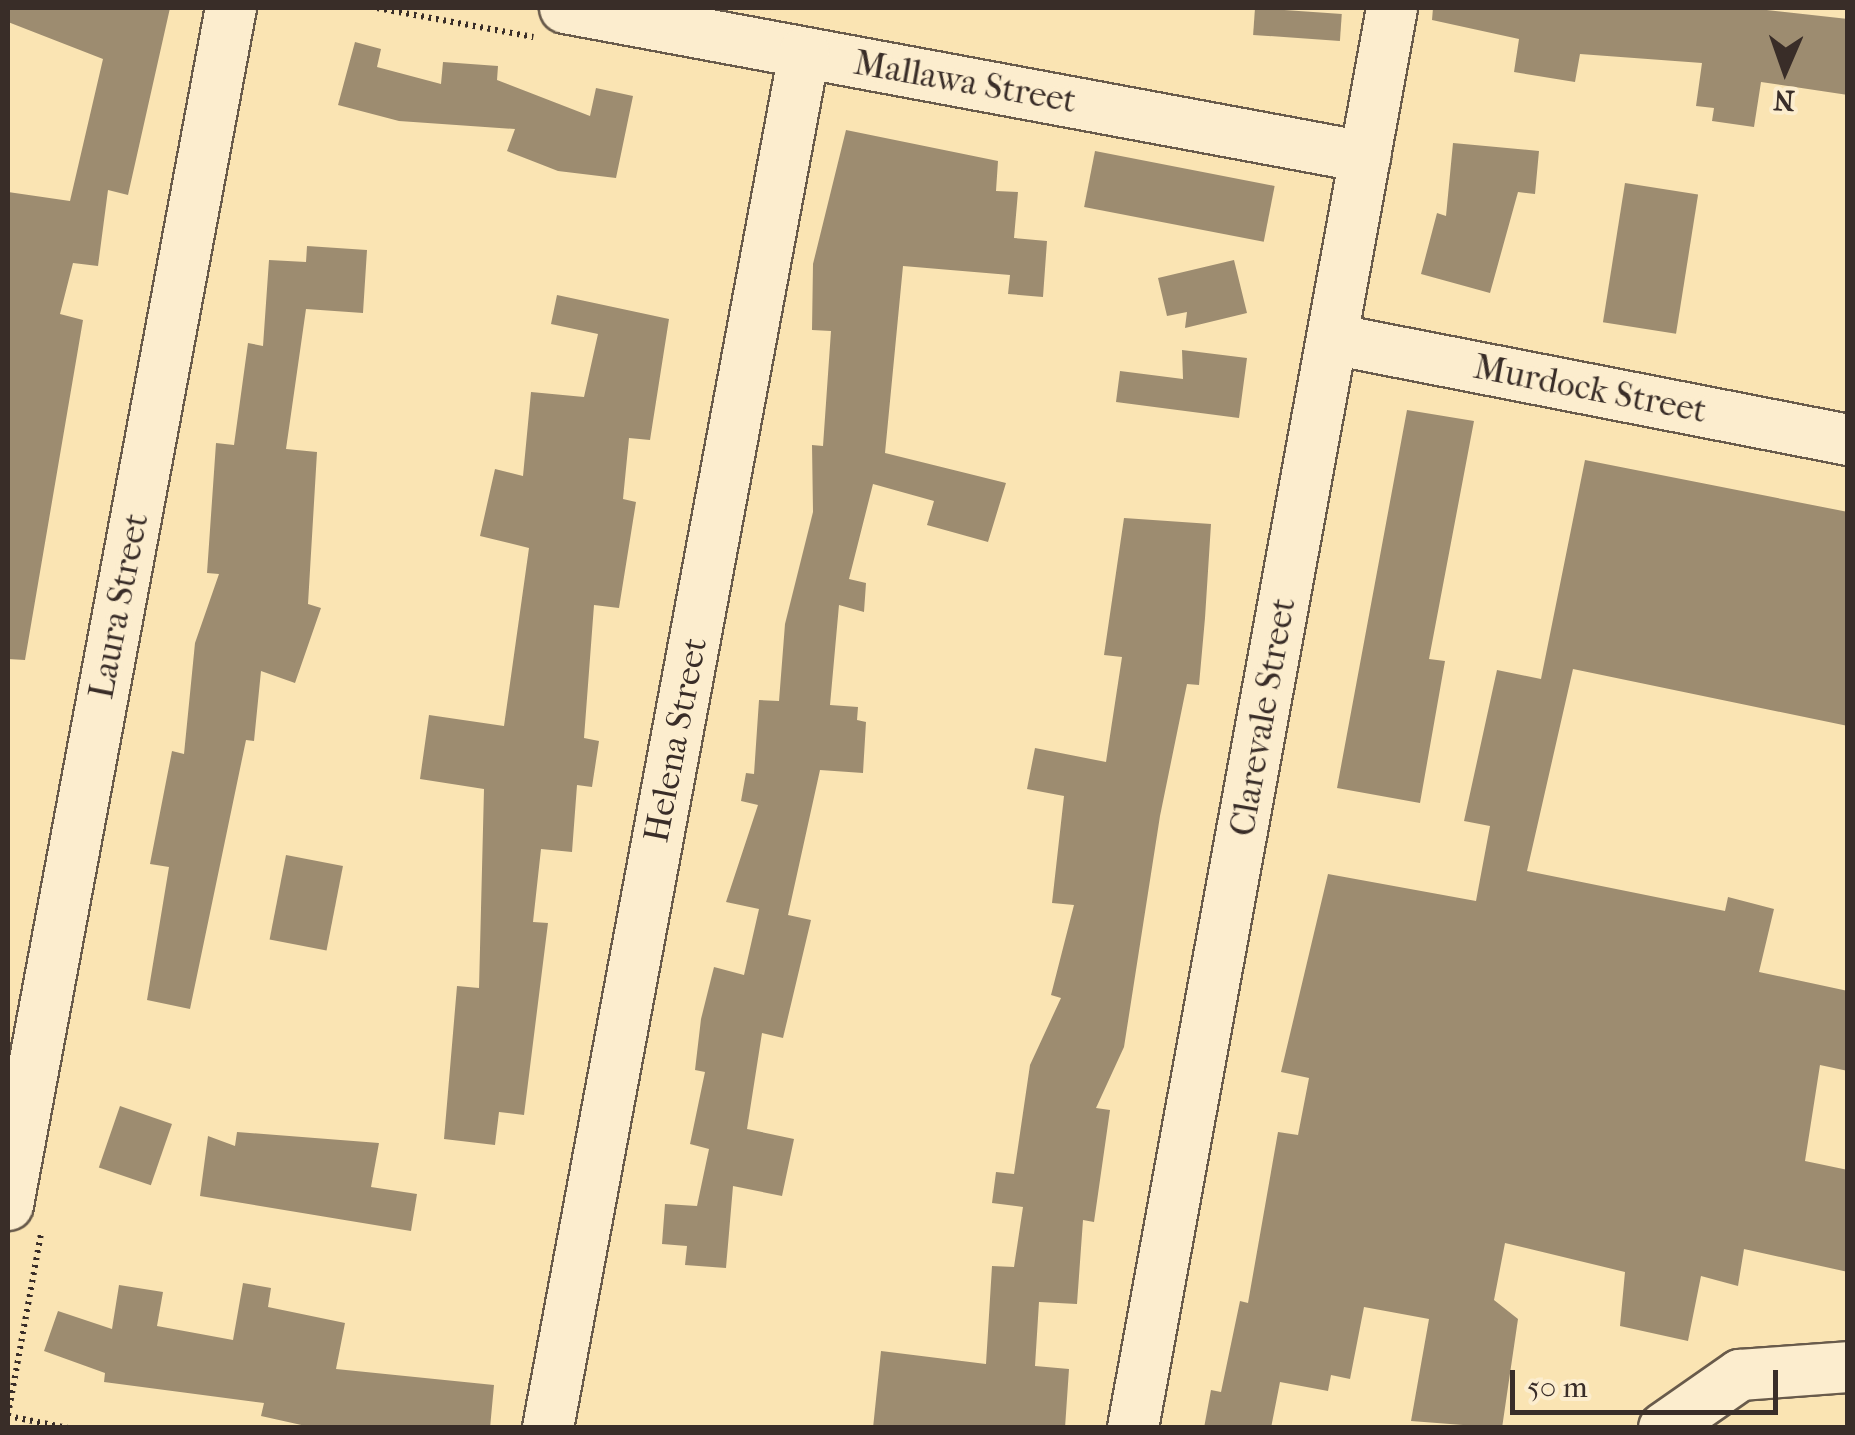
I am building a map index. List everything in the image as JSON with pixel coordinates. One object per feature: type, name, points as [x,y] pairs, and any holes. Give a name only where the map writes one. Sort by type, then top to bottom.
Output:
[{"type":"street","name":"Laura Street","points":[[8,1204],[231,8]]},
{"type":"street","name":"Mallawa Street","points":[[565,8],[1365,157]]},
{"type":"street","name":"Clarevale Street","points":[[1133,1428],[1392,8]]},
{"type":"street","name":"Helena Street","points":[[548,1428],[804,52]]},
{"type":"street","name":"Murdock Street","points":[[1332,339],[1848,440]]},
{"type":"street","points":[[1664,1428],[1740,1375],[1843,1366]]},
{"type":"path","points":[[8,1416],[68,1428]]},
{"type":"building","points":[[8,8],[170,8],[128,195],[108,190],[98,266],[73,263],[60,314],[83,320],[25,660],[8,659],[8,192],[70,201],[103,59],[8,22]]},
{"type":"building","points":[[1255,8],[1342,14],[1340,41],[1253,35]]},
{"type":"building","points":[[1433,8],[1749,8],[1848,19],[1848,95],[1761,82],[1754,127],[1712,121],[1714,108],[1696,106],[1702,63],[1580,54],[1575,82],[1514,72],[1519,39],[1432,20]]},
{"type":"building","points":[[355,42],[381,49],[377,67],[441,84],[443,62],[498,66],[497,80],[590,116],[596,88],[633,96],[616,178],[558,171],[507,151],[515,129],[399,121],[338,105]]},
{"type":"building","points":[[846,130],[998,161],[996,191],[1018,192],[1014,238],[1047,241],[1043,297],[1008,294],[1010,275],[903,266],[885,453],[1006,483],[988,542],[927,525],[934,501],[873,484],[849,579],[866,583],[864,612],[839,605],[830,705],[858,707],[857,720],[866,722],[863,773],[820,770],[788,915],[811,920],[783,1038],[762,1033],[747,1129],[794,1139],[782,1196],[733,1186],[726,1268],[685,1265],[687,1246],[662,1244],[665,1204],[697,1206],[709,1149],[690,1144],[705,1072],[695,1070],[701,1019],[714,967],[744,975],[759,909],[726,902],[758,805],[741,801],[746,773],[754,774],[759,700],[779,701],[785,624],[813,512],[812,445],[823,446],[831,331],[812,330],[813,264]]},
{"type":"building","points":[[1453,143],[1539,151],[1535,194],[1518,192],[1490,293],[1421,274],[1437,213],[1446,216]]},
{"type":"building","points":[[1095,151],[1275,186],[1264,242],[1084,207]]},
{"type":"building","points":[[1625,183],[1698,195],[1676,334],[1603,322]]},
{"type":"building","points":[[307,246],[367,250],[363,313],[306,309],[286,449],[317,452],[308,604],[321,608],[295,683],[261,671],[254,741],[246,740],[190,1009],[147,1000],[169,867],[150,864],[172,751],[184,754],[195,643],[219,574],[207,573],[216,443],[234,445],[248,343],[263,346],[269,260],[306,262]]},
{"type":"building","points":[[1234,260],[1247,313],[1185,328],[1187,312],[1167,316],[1158,278]]},
{"type":"building","points":[[557,295],[669,319],[650,440],[629,438],[623,499],[636,502],[619,608],[594,605],[584,738],[599,741],[592,787],[577,785],[572,852],[541,849],[533,922],[548,923],[524,1115],[499,1112],[495,1145],[444,1139],[457,986],[479,988],[484,789],[420,779],[429,715],[504,726],[529,548],[480,536],[495,469],[523,476],[531,392],[584,397],[598,334],[551,324]]},
{"type":"building","points":[[1182,350],[1247,358],[1239,418],[1116,402],[1120,371],[1183,379]]},
{"type":"building","points":[[1407,410],[1474,421],[1429,659],[1445,661],[1420,803],[1337,788]]},
{"type":"building","points":[[1585,460],[1848,512],[1848,726],[1573,669],[1527,871],[1725,911],[1728,897],[1774,909],[1759,972],[1848,991],[1848,1071],[1820,1065],[1805,1161],[1848,1170],[1848,1272],[1744,1249],[1738,1286],[1701,1276],[1688,1341],[1620,1326],[1625,1272],[1505,1243],[1494,1300],[1518,1319],[1502,1428],[1411,1421],[1429,1319],[1364,1307],[1350,1379],[1331,1375],[1328,1391],[1280,1382],[1271,1428],[1204,1428],[1211,1390],[1221,1392],[1240,1301],[1248,1303],[1278,1132],[1298,1135],[1309,1078],[1281,1072],[1328,874],[1476,901],[1490,826],[1464,821],[1497,670],[1541,679]]},
{"type":"building","points":[[1124,518],[1211,524],[1205,618],[1199,685],[1187,684],[1160,816],[1124,1047],[1096,1108],[1110,1110],[1094,1222],[1083,1220],[1077,1304],[1039,1302],[1035,1366],[1069,1369],[1065,1428],[873,1428],[881,1351],[986,1364],[992,1266],[1014,1267],[1023,1207],[992,1203],[996,1172],[1014,1174],[1030,1065],[1061,998],[1051,995],[1074,905],[1052,903],[1064,796],[1027,789],[1035,748],[1106,762],[1122,657],[1104,655]]},
{"type":"building","points":[[286,855],[343,866],[327,950],[270,939]]},
{"type":"building","points":[[120,1106],[172,1124],[151,1185],[99,1167]]},
{"type":"building","points":[[237,1132],[379,1143],[371,1187],[417,1194],[411,1231],[200,1196],[208,1136],[235,1146]]},
{"type":"building","points":[[243,1283],[271,1288],[268,1307],[345,1323],[336,1369],[494,1385],[490,1428],[315,1428],[261,1416],[264,1403],[104,1382],[105,1373],[44,1351],[58,1311],[112,1329],[119,1285],[163,1292],[157,1326],[233,1340]]}]
